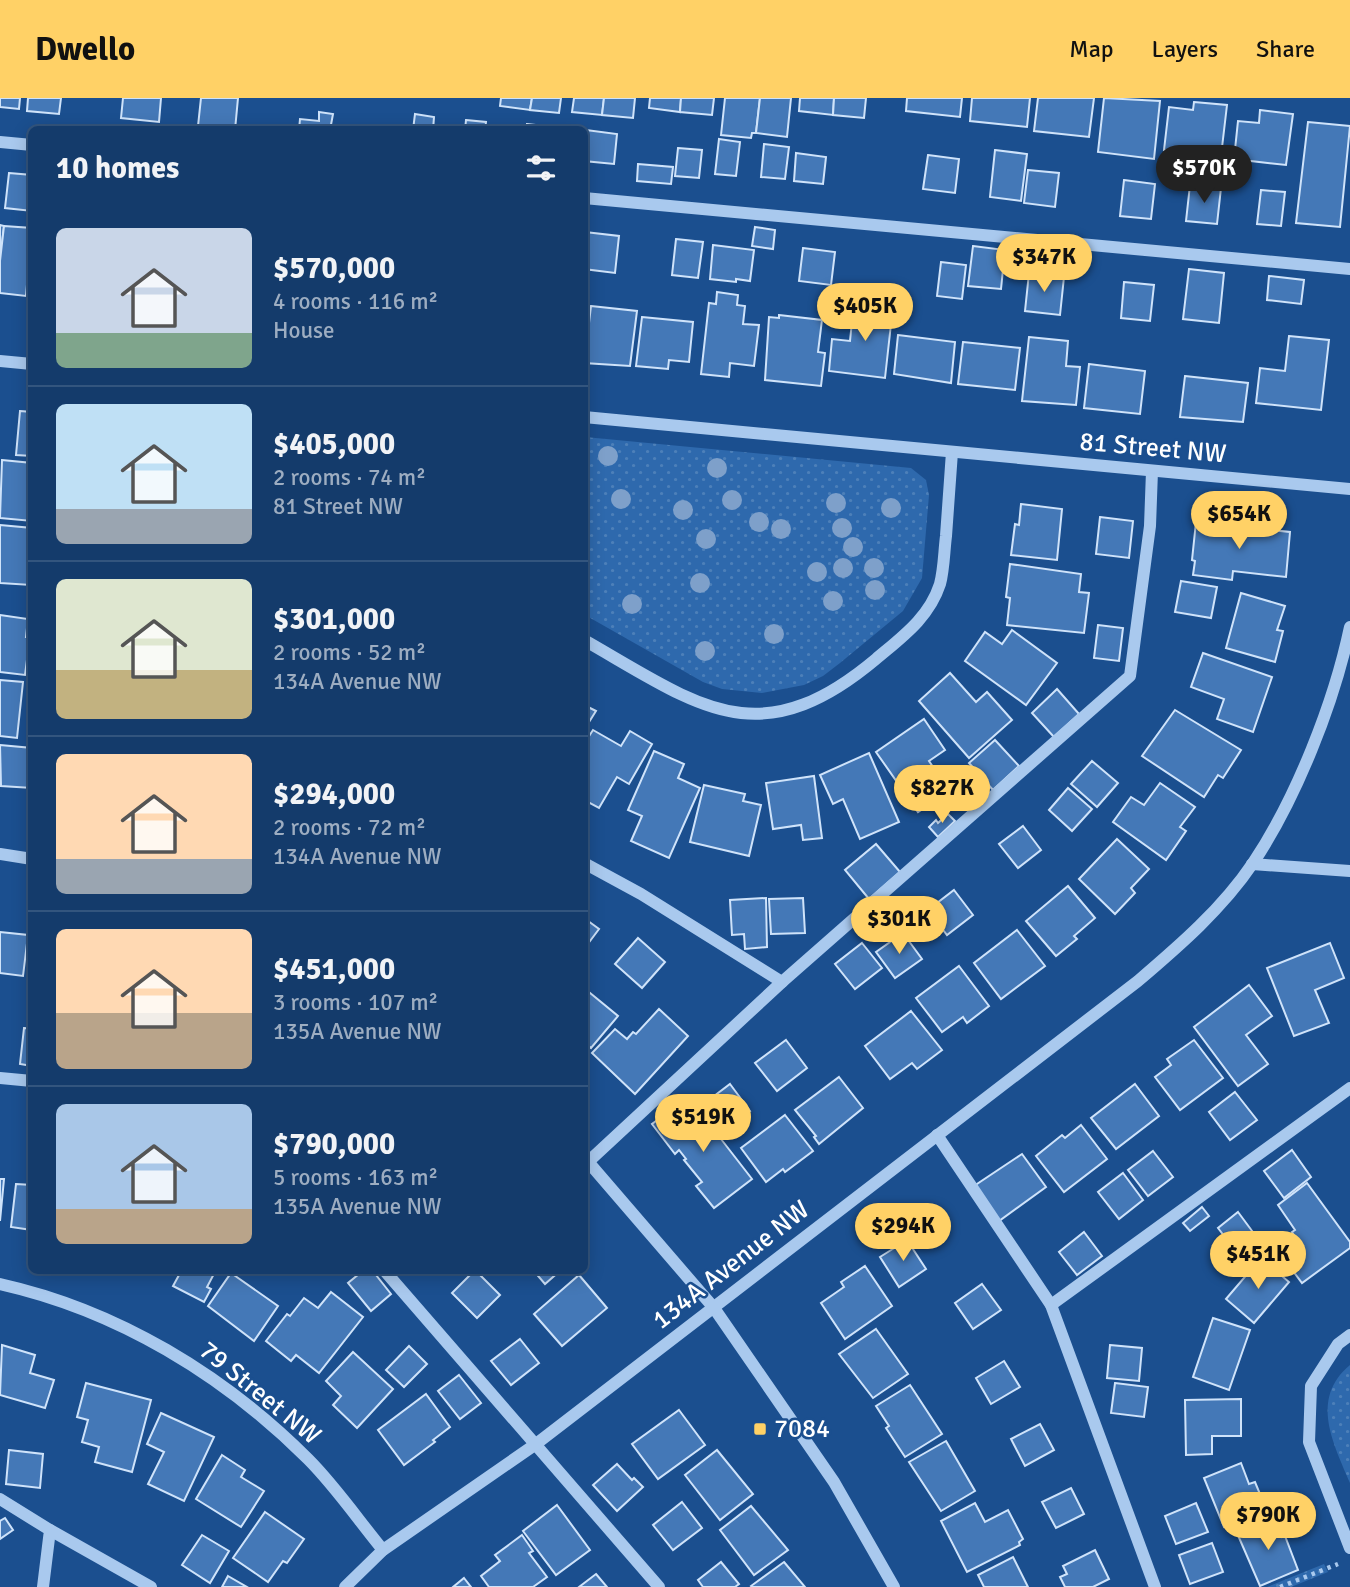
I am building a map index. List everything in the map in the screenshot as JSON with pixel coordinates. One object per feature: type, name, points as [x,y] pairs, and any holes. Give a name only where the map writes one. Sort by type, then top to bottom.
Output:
[{"type":"street","points":[[0,142],[28,145]]},
{"type":"street","points":[[588,198],[1350,269]]},
{"type":"street","points":[[0,361],[28,364]]},
{"type":"street","name":"81 Street NW","points":[[588,417],[1350,489]]},
{"type":"street","points":[[588,642],[679,695],[727,712],[778,712],[827,696],[868,666],[916,625],[934,599],[944,562],[952,452]]},
{"type":"street","points":[[588,1158],[782,982],[1130,676],[1150,526],[1152,471]]},
{"type":"street","name":"134A Avenue NW","points":[[345,1587],[383,1550],[536,1444],[1138,981],[1204,921],[1252,864],[1292,792],[1332,692],[1350,628]]},
{"type":"street","points":[[0,854],[28,858]]},
{"type":"street","points":[[1252,864],[1350,871]]},
{"type":"street","points":[[588,865],[641,894],[782,982]]},
{"type":"street","points":[[0,1078],[28,1081]]},
{"type":"street","points":[[1051,1305],[1350,1088]]},
{"type":"street","points":[[937,1135],[1051,1305],[1155,1587]]},
{"type":"street","points":[[588,1160],[714,1308],[834,1482],[894,1587]]},
{"type":"street","points":[[387,1274],[659,1587]]},
{"type":"street","name":"79 Street NW","points":[[0,1284],[52,1298],[100,1316],[146,1338],[222,1386],[309,1460],[383,1550]]},
{"type":"street","points":[[1350,1335],[1338,1344],[1311,1386],[1309,1442],[1350,1548]]},
{"type":"street","points":[[0,1499],[151,1587]]},
{"type":"street","points":[[43,1587],[50,1530]]},
{"type":"path","points":[[1280,1587],[1340,1563]]},
{"type":"shaded area","points":[[588,437],[911,468],[926,480],[929,495],[922,578],[903,611],[823,676],[804,685],[762,693],[722,689],[703,682],[588,617]]},
{"type":"shaded area","points":[[1350,1365],[1350,1483],[1332,1437],[1328,1407],[1330,1392]]},
{"type":"shaded area","points":[[1324,1564],[1328,1572],[1291,1587],[1267,1587]]},
{"type":"building","points":[[0,98],[20,98],[19,109],[0,107]]},
{"type":"building","points":[[28,98],[61,98],[59,114],[27,111]]},
{"type":"building","points":[[123,98],[161,98],[159,122],[121,118]]},
{"type":"building","points":[[201,98],[238,98],[235,126],[198,126]]},
{"type":"building","points":[[501,98],[532,98],[530,110],[500,106]]},
{"type":"building","points":[[532,98],[561,98],[559,113],[530,110]]},
{"type":"building","points":[[574,98],[604,98],[602,115],[572,112]]},
{"type":"building","points":[[604,98],[635,98],[633,118],[602,115]]},
{"type":"building","points":[[650,98],[681,98],[680,112],[649,108]]},
{"type":"building","points":[[681,98],[714,98],[712,115],[680,112]]},
{"type":"building","points":[[725,98],[760,98],[756,133],[752,133],[751,138],[721,135]]},
{"type":"building","points":[[760,98],[791,98],[787,137],[756,133]]},
{"type":"building","points":[[800,98],[834,98],[833,115],[799,111]]},
{"type":"building","points":[[834,98],[866,98],[864,118],[833,115]]},
{"type":"building","points":[[907,98],[962,98],[960,117],[906,111]]},
{"type":"building","points":[[972,98],[1030,98],[1027,127],[970,121]]},
{"type":"building","points":[[1038,98],[1094,98],[1089,137],[1034,131]]},
{"type":"building","points":[[1104,98],[1160,101],[1154,159],[1098,152]]},
{"type":"building","points":[[1194,102],[1227,105],[1221,156],[1164,150],[1169,107],[1193,110]]},
{"type":"building","points":[[1260,110],[1293,114],[1286,165],[1234,159],[1238,121],[1259,123]]},
{"type":"building","points":[[319,112],[333,114],[331,126],[299,126],[300,119],[319,121]]},
{"type":"building","points":[[415,114],[434,117],[433,126],[414,126]]},
{"type":"building","points":[[466,120],[486,122],[486,126],[465,126]]},
{"type":"building","points":[[1308,122],[1350,126],[1340,227],[1296,223]]},
{"type":"building","points":[[588,130],[617,134],[614,164],[588,161]]},
{"type":"building","points":[[719,139],[740,142],[736,176],[715,174]]},
{"type":"building","points":[[764,144],[789,147],[785,179],[761,177]]},
{"type":"building","points":[[678,148],[702,150],[699,178],[675,176]]},
{"type":"building","points":[[995,150],[1027,154],[1021,201],[990,197]]},
{"type":"building","points":[[796,153],[826,157],[823,184],[794,181]]},
{"type":"building","points":[[928,155],[959,159],[955,193],[923,189]]},
{"type":"building","points":[[638,164],[673,167],[671,184],[637,181]]},
{"type":"building","points":[[1028,170],[1059,173],[1055,207],[1024,203]]},
{"type":"building","points":[[9,173],[28,175],[28,211],[5,208]]},
{"type":"building","points":[[1124,180],[1155,184],[1151,219],[1120,216]]},
{"type":"building","points":[[1190,185],[1221,188],[1217,224],[1186,221]]},
{"type":"building","points":[[1261,190],[1285,192],[1281,226],[1257,224]]},
{"type":"building","points":[[0,225],[4,226],[0,261]]},
{"type":"building","points":[[4,226],[28,228],[26,296],[0,293]]},
{"type":"building","points":[[755,227],[775,230],[773,249],[752,246]]},
{"type":"building","points":[[588,232],[619,236],[615,273],[588,270]]},
{"type":"building","points":[[676,239],[703,242],[698,278],[672,275]]},
{"type":"building","points":[[713,245],[754,250],[750,281],[710,279]]},
{"type":"building","points":[[973,246],[1005,250],[1001,289],[968,286]]},
{"type":"building","points":[[803,248],[835,252],[831,285],[799,281]]},
{"type":"building","points":[[941,262],[966,265],[962,299],[937,296]]},
{"type":"building","points":[[1189,269],[1224,273],[1219,323],[1183,319]]},
{"type":"building","points":[[1029,273],[1064,277],[1060,315],[1025,311]]},
{"type":"building","points":[[1269,276],[1304,280],[1301,304],[1267,300]]},
{"type":"building","points":[[1124,282],[1154,285],[1150,321],[1121,318]]},
{"type":"building","points":[[717,292],[738,295],[737,305],[745,306],[743,324],[759,325],[754,366],[730,363],[729,377],[701,374],[709,303],[716,304]]},
{"type":"building","points":[[854,302],[893,306],[885,378],[829,371],[832,339],[850,341]]},
{"type":"building","points":[[591,306],[637,311],[630,366],[588,363]]},
{"type":"building","points":[[779,315],[822,320],[818,352],[825,353],[821,386],[765,380],[769,317],[779,318]]},
{"type":"building","points":[[642,317],[693,322],[689,362],[669,360],[668,369],[636,366]]},
{"type":"building","points":[[898,335],[955,342],[951,383],[894,374]]},
{"type":"building","points":[[1289,336],[1329,340],[1321,410],[1256,403],[1260,368],[1285,371]]},
{"type":"building","points":[[1029,337],[1068,341],[1066,366],[1080,367],[1076,405],[1022,401]]},
{"type":"building","points":[[963,342],[1020,348],[1015,390],[958,384]]},
{"type":"building","points":[[1089,364],[1145,371],[1140,414],[1084,408]]},
{"type":"building","points":[[1185,376],[1248,383],[1243,422],[1180,417]]},
{"type":"building","points":[[20,411],[28,412],[28,456],[16,455]]},
{"type":"building","points":[[2,460],[28,463],[28,521],[0,518]]},
{"type":"building","points":[[1021,504],[1062,509],[1057,560],[1011,555]]},
{"type":"building","points":[[1100,517],[1133,521],[1129,558],[1096,554]]},
{"type":"building","points":[[1196,522],[1290,532],[1286,577],[1233,571],[1232,580],[1193,575]]},
{"type":"building","points":[[0,525],[28,528],[28,585],[0,583]]},
{"type":"building","points":[[1010,564],[1081,574],[1079,592],[1089,593],[1084,633],[1007,625],[1010,598],[1006,597]]},
{"type":"building","points":[[1181,581],[1217,587],[1211,618],[1175,612]]},
{"type":"building","points":[[1241,593],[1285,606],[1277,630],[1283,631],[1275,662],[1226,648]]},
{"type":"building","points":[[0,615],[28,619],[25,675],[0,672]]},
{"type":"building","points":[[1098,625],[1123,628],[1119,661],[1094,658]]},
{"type":"building","points":[[1012,630],[1057,663],[1026,705],[965,661],[985,632],[1002,644]]},
{"type":"building","points":[[1203,653],[1272,677],[1253,732],[1217,719],[1224,699],[1191,687]]},
{"type":"building","points":[[950,673],[976,702],[987,692],[1012,720],[969,758],[919,701]]},
{"type":"building","points":[[0,680],[23,682],[17,738],[0,736]]},
{"type":"building","points":[[1057,689],[1079,714],[1054,737],[1032,713]]},
{"type":"building","points":[[588,707],[596,711],[588,724]]},
{"type":"building","points":[[1175,710],[1241,750],[1223,778],[1218,775],[1204,797],[1142,756]]},
{"type":"building","points":[[924,719],[945,750],[929,761],[949,791],[918,812],[876,752]]},
{"type":"building","points":[[593,730],[621,746],[630,731],[652,744],[629,784],[617,777],[599,808],[588,802],[588,738]]},
{"type":"building","points":[[995,740],[1019,766],[993,790],[969,763]]},
{"type":"building","points":[[0,745],[28,748],[28,788],[1,786]]},
{"type":"building","points":[[654,751],[684,764],[678,778],[700,788],[669,858],[631,841],[642,816],[628,810]]},
{"type":"building","points":[[869,753],[899,822],[860,839],[843,799],[833,804],[820,775]]},
{"type":"building","points":[[1092,761],[1118,783],[1097,807],[1071,784]]},
{"type":"building","points":[[814,776],[822,838],[803,840],[801,825],[773,829],[766,783]]},
{"type":"building","points":[[1160,783],[1195,807],[1180,827],[1186,831],[1166,860],[1113,822],[1131,797],[1144,805]]},
{"type":"building","points":[[704,785],[745,794],[743,801],[761,805],[749,856],[690,842]]},
{"type":"building","points":[[1068,788],[1092,809],[1072,831],[1049,810]]},
{"type":"building","points":[[948,814],[955,821],[938,837],[929,827]]},
{"type":"building","points":[[1023,826],[1041,850],[1018,868],[999,844]]},
{"type":"building","points":[[1117,839],[1149,869],[1131,888],[1135,893],[1115,914],[1079,879]]},
{"type":"building","points":[[876,844],[900,872],[869,899],[845,870]]},
{"type":"building","points":[[1068,886],[1095,918],[1074,936],[1077,939],[1056,956],[1026,921]]},
{"type":"building","points":[[954,890],[973,915],[947,935],[928,910]]},
{"type":"building","points":[[766,898],[767,947],[745,949],[744,934],[732,935],[730,900]]},
{"type":"building","points":[[803,898],[805,933],[771,934],[769,899]]},
{"type":"building","points":[[588,921],[599,929],[588,944]]},
{"type":"building","points":[[1017,930],[1045,966],[1001,999],[974,963]]},
{"type":"building","points":[[0,932],[28,935],[23,976],[0,973]]},
{"type":"building","points":[[903,933],[922,959],[895,978],[876,952]]},
{"type":"building","points":[[638,938],[665,962],[642,988],[615,964]]},
{"type":"building","points":[[862,943],[882,968],[855,989],[835,964]]},
{"type":"building","points":[[1330,943],[1344,978],[1315,990],[1329,1023],[1294,1036],[1267,968]]},
{"type":"building","points":[[959,966],[989,1006],[967,1023],[963,1017],[942,1032],[916,998]]},
{"type":"building","points":[[1249,985],[1272,1016],[1246,1035],[1268,1064],[1238,1086],[1194,1027]]},
{"type":"building","points":[[588,991],[618,1016],[591,1048],[588,1045]]},
{"type":"building","points":[[659,1009],[688,1036],[635,1094],[592,1053],[615,1029],[627,1039],[633,1032],[636,1034]]},
{"type":"building","points":[[911,1011],[942,1050],[917,1069],[912,1063],[890,1079],[865,1046]]},
{"type":"building","points":[[24,1028],[28,1028],[28,1065],[20,1064]]},
{"type":"building","points":[[786,1040],[807,1068],[777,1091],[755,1063]]},
{"type":"building","points":[[1194,1040],[1223,1078],[1180,1110],[1155,1077],[1171,1065],[1167,1059]]},
{"type":"building","points":[[839,1077],[863,1108],[819,1144],[814,1137],[816,1136],[795,1110]]},
{"type":"building","points":[[730,1084],[750,1111],[725,1130],[705,1103]]},
{"type":"building","points":[[1135,1084],[1159,1116],[1116,1149],[1091,1118]]},
{"type":"building","points":[[1235,1092],[1257,1120],[1230,1140],[1209,1112]]},
{"type":"building","points":[[682,1102],[700,1126],[707,1121],[752,1179],[714,1208],[696,1186],[702,1182],[684,1160],[686,1159],[679,1150],[675,1154],[652,1124]]},
{"type":"building","points":[[785,1115],[813,1151],[785,1172],[783,1169],[766,1182],[741,1148]]},
{"type":"building","points":[[1081,1125],[1107,1159],[1064,1192],[1036,1156],[1062,1135],[1065,1138]]},
{"type":"building","points":[[1292,1150],[1311,1177],[1284,1198],[1264,1171]]},
{"type":"building","points":[[1153,1151],[1173,1177],[1148,1196],[1128,1170]]},
{"type":"building","points":[[1022,1154],[1046,1187],[999,1221],[974,1186]]},
{"type":"building","points":[[1123,1173],[1143,1200],[1119,1219],[1098,1192]]},
{"type":"building","points":[[0,1179],[4,1179],[0,1221]]},
{"type":"building","points":[[1307,1183],[1350,1242],[1350,1248],[1302,1283],[1281,1255],[1298,1242],[1292,1232],[1295,1230],[1278,1205]]},
{"type":"building","points":[[16,1184],[28,1185],[28,1229],[11,1227]]},
{"type":"building","points":[[1202,1207],[1209,1216],[1190,1231],[1183,1223]]},
{"type":"building","points":[[1238,1212],[1258,1239],[1238,1254],[1218,1228]]},
{"type":"building","points":[[1084,1232],[1102,1256],[1077,1275],[1059,1252]]},
{"type":"building","points":[[907,1240],[926,1269],[899,1287],[880,1257]]},
{"type":"building","points":[[1261,1258],[1289,1282],[1254,1323],[1226,1299]]},
{"type":"building","points":[[865,1266],[892,1306],[845,1339],[821,1303],[844,1287],[841,1282]]},
{"type":"building","points":[[214,1274],[207,1287],[211,1289],[204,1302],[173,1286],[179,1275]]},
{"type":"building","points":[[232,1274],[278,1306],[254,1341],[208,1306]]},
{"type":"building","points":[[359,1274],[375,1274],[391,1294],[371,1311],[348,1283]]},
{"type":"building","points":[[471,1274],[479,1274],[500,1295],[477,1318],[452,1293]]},
{"type":"building","points":[[536,1274],[556,1274],[545,1284]]},
{"type":"building","points":[[579,1275],[607,1308],[562,1346],[534,1314]]},
{"type":"building","points":[[982,1284],[1001,1310],[973,1329],[955,1303]]},
{"type":"building","points":[[331,1292],[363,1317],[319,1373],[296,1355],[291,1361],[266,1341],[287,1314],[290,1316],[304,1298],[318,1308]]},
{"type":"building","points":[[1213,1318],[1250,1330],[1229,1390],[1193,1377]]},
{"type":"building","points":[[876,1329],[908,1374],[873,1398],[839,1354]]},
{"type":"building","points":[[520,1339],[539,1363],[511,1385],[491,1361]]},
{"type":"building","points":[[2,1345],[35,1355],[30,1373],[54,1380],[45,1408],[0,1395]]},
{"type":"building","points":[[1110,1345],[1142,1348],[1139,1381],[1107,1378]]},
{"type":"building","points":[[409,1346],[427,1364],[404,1387],[386,1370]]},
{"type":"building","points":[[353,1352],[393,1389],[357,1428],[333,1405],[341,1396],[326,1381]]},
{"type":"building","points":[[1004,1361],[1020,1387],[991,1404],[976,1378]]},
{"type":"building","points":[[459,1375],[481,1403],[460,1419],[438,1391]]},
{"type":"building","points":[[86,1383],[151,1400],[132,1472],[95,1462],[99,1447],[82,1442],[88,1420],[77,1417]]},
{"type":"building","points":[[1115,1383],[1148,1387],[1144,1417],[1111,1413]]},
{"type":"building","points":[[910,1385],[942,1434],[905,1457],[886,1428],[889,1426],[876,1406]]},
{"type":"building","points":[[426,1394],[450,1427],[404,1465],[378,1430]]},
{"type":"building","points":[[1241,1399],[1241,1436],[1212,1436],[1212,1454],[1186,1455],[1185,1400]]},
{"type":"building","points":[[679,1410],[705,1445],[658,1479],[632,1444]]},
{"type":"building","points":[[161,1413],[214,1437],[184,1501],[148,1484],[164,1452],[147,1444]]},
{"type":"building","points":[[1040,1424],[1054,1450],[1025,1466],[1011,1439]]},
{"type":"building","points":[[946,1441],[975,1491],[941,1511],[909,1462]]},
{"type":"building","points":[[9,1450],[43,1454],[40,1488],[6,1484]]},
{"type":"building","points":[[717,1450],[753,1494],[720,1520],[685,1475]]},
{"type":"building","points":[[222,1455],[245,1470],[241,1477],[264,1491],[241,1527],[196,1499]]},
{"type":"building","points":[[1241,1463],[1249,1484],[1255,1482],[1267,1511],[1224,1527],[1204,1478]]},
{"type":"building","points":[[617,1464],[643,1487],[617,1511],[593,1485]]},
{"type":"building","points":[[1071,1488],[1084,1514],[1056,1528],[1042,1502]]},
{"type":"building","points":[[682,1502],[702,1528],[673,1550],[653,1525]]},
{"type":"building","points":[[975,1503],[985,1522],[1008,1510],[1023,1539],[1019,1542],[1020,1545],[967,1572],[941,1521]]},
{"type":"building","points":[[1196,1503],[1208,1532],[1176,1544],[1165,1516]]},
{"type":"building","points":[[557,1505],[590,1550],[556,1575],[523,1531]]},
{"type":"building","points":[[751,1506],[788,1550],[754,1575],[720,1530]]},
{"type":"building","points":[[265,1512],[304,1539],[287,1563],[283,1561],[268,1582],[233,1558]]},
{"type":"building","points":[[5,1518],[13,1530],[0,1539],[0,1521]]},
{"type":"building","points":[[1274,1518],[1282,1537],[1285,1536],[1298,1570],[1260,1586],[1237,1533]]},
{"type":"building","points":[[202,1535],[229,1551],[210,1583],[182,1565]]},
{"type":"building","points":[[522,1535],[533,1551],[529,1553],[547,1577],[533,1587],[489,1587],[481,1576],[500,1561],[495,1555]]},
{"type":"building","points":[[1212,1543],[1223,1572],[1190,1584],[1179,1555]]},
{"type":"building","points":[[1095,1550],[1109,1579],[1093,1587],[1065,1587],[1060,1577],[1067,1574],[1063,1566]]},
{"type":"building","points":[[1013,1557],[1028,1587],[984,1587],[978,1575]]},
{"type":"building","points":[[721,1562],[739,1584],[735,1587],[703,1587],[698,1580]]},
{"type":"building","points":[[784,1562],[805,1587],[751,1586]]},
{"type":"building","points":[[596,1574],[607,1587],[579,1587]]},
{"type":"building","points":[[228,1576],[247,1587],[222,1587]]},
{"type":"building","points":[[464,1578],[471,1587],[453,1587]]},
{"type":"place","name":"7084","points":[[760,1429]]}]
